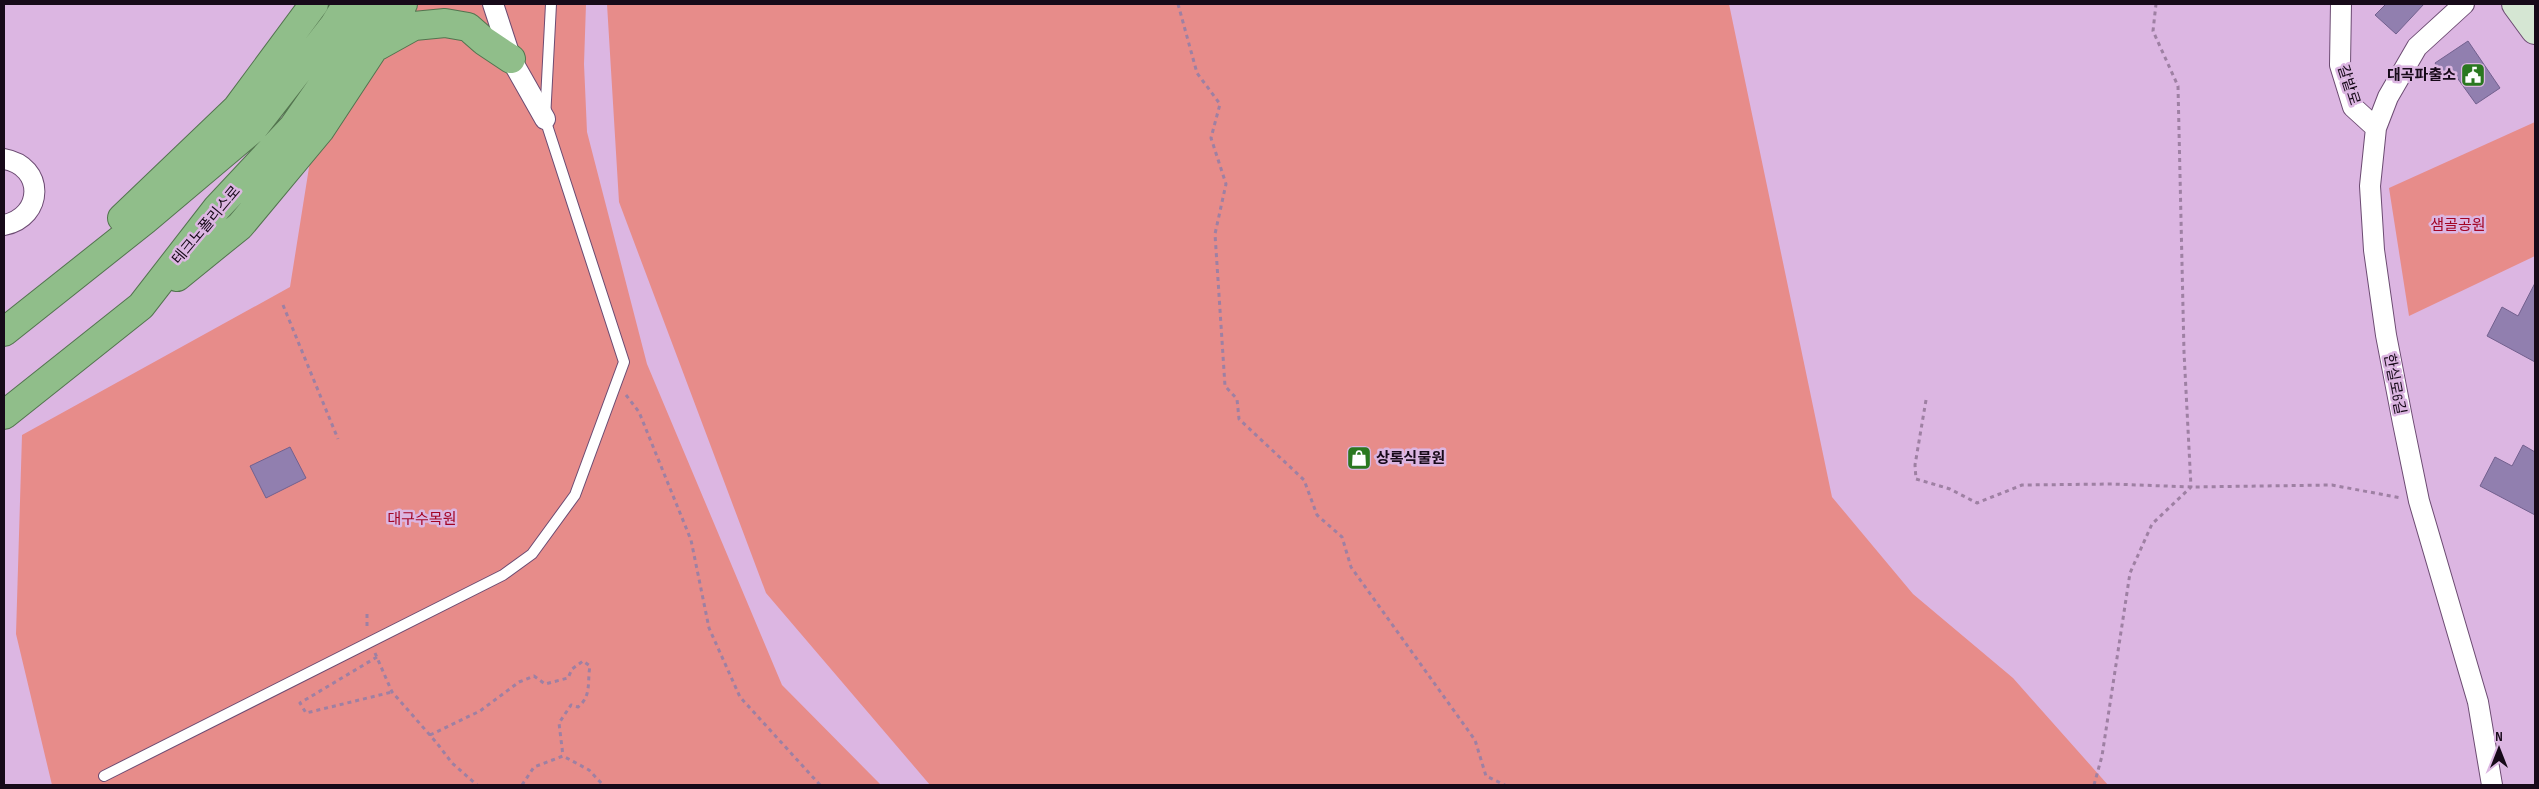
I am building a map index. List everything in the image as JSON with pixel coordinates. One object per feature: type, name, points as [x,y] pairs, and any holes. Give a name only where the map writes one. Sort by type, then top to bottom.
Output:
[{"type":"highway","points":[[47,299],[110,230],[237,108],[314,4]]},
{"type":"highway","points":[[4,332],[145,220],[252,129],[334,25],[347,4]]},
{"type":"highway","name":"테크노폴리스로","points":[[4,415],[141,306],[217,208],[293,128],[335,67],[373,4]]},
{"type":"highway","points":[[141,306],[240,226],[320,130],[403,4]]},
{"type":"highway","points":[[374,48],[414,26],[445,23],[468,27],[484,41],[512,58]]},
{"type":"main road","points":[[2516,4],[2535,30]]},
{"type":"street","points":[[493,4],[512,58],[545,119]]},
{"type":"street","name":"갈밭로","points":[[2341,4],[2340,64],[2353,107],[2376,128]]},
{"type":"street","name":"한실로6길","points":[[2464,4],[2433,31],[2407,62],[2388,97],[2376,128],[2370,186],[2374,250],[2386,336],[2419,501],[2478,702],[2492,785]]},
{"type":"street","points":[[4,159],[16,162],[25,169],[31,178],[34,188],[30,209],[18,220],[4,225]]},
{"type":"lane","points":[[104,776],[503,575],[532,554],[574,495],[624,362],[545,119],[551,4]]},
{"type":"path","points":[[1178,4],[1197,73],[1220,104],[1211,138],[1226,184],[1215,234],[1225,386],[1237,399],[1239,418],[1304,480],[1317,515],[1342,537],[1351,567],[1476,740],[1486,776],[1505,785]]},
{"type":"path","points":[[2094,785],[2102,756],[2130,573],[2152,524],[2190,487],[2184,352],[2178,86],[2152,31],[2156,4]]},
{"type":"path","points":[[283,305],[338,439]]},
{"type":"path","points":[[617,382],[639,412],[691,540],[709,628],[740,697],[820,785]]},
{"type":"path","points":[[1926,400],[1915,465],[1916,479],[1950,489],[1977,503],[2022,485],[2112,484],[2190,487],[2332,485],[2419,501]]},
{"type":"path","points":[[377,657],[300,703],[306,713],[392,692],[452,763],[477,785]]},
{"type":"path","points":[[430,735],[480,712],[519,682],[534,676],[545,684],[568,678],[572,669],[583,661],[590,666],[587,679],[589,688],[585,701],[578,707],[571,704],[559,724],[563,756]]},
{"type":"path","points":[[522,785],[534,767],[563,756],[589,770],[603,785]]},
{"type":"green space","name":"대구수목원","points":[[335,4],[586,4],[584,64],[587,132],[647,364],[782,685],[881,785],[52,785],[16,634],[22,435],[290,287]]},
{"type":"green space","points":[[607,4],[1729,4],[1832,497],[1913,594],[2013,678],[2108,785],[930,785],[766,593],[619,202]]},
{"type":"green space","name":"샘골공원","points":[[2535,122],[2535,256],[2409,316],[2389,188]]},
{"type":"building","points":[[2386,4],[2424,4],[2396,34],[2375,15]]},
{"type":"building","name":"대곡파출소","points":[[2468,41],[2500,88],[2476,104],[2453,72],[2445,78],[2435,63]]},
{"type":"building","points":[[2535,283],[2535,362],[2487,336],[2502,307],[2518,316]]},
{"type":"building","points":[[2523,445],[2535,452],[2535,515],[2480,486],[2495,457],[2512,466]]},
{"type":"building","points":[[290,447],[306,478],[266,498],[250,466]]},
{"type":"place","name":"대곡파출소","points":[[2473,75]]},
{"type":"place","name":"상록식물원","points":[[1359,458]]}]
